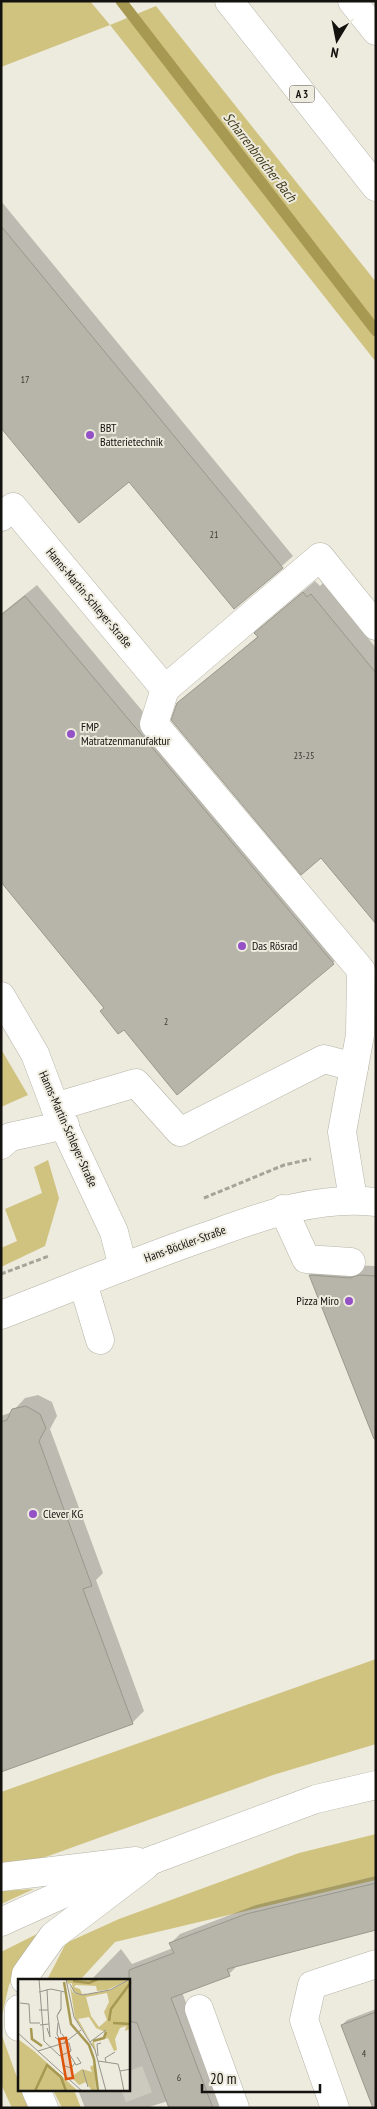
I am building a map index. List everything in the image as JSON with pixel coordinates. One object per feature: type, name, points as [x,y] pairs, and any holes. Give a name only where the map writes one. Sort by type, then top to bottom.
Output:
[{"type":"main road","name":"A 3","points":[[229,1],[376,187]]},
{"type":"main road","points":[[352,1],[376,31]]},
{"type":"main road","name":"Hanns-Martin-Schleyer-Straße","points":[[5,505],[165,689]]},
{"type":"main road","points":[[364,1200],[342,1132],[360,1035],[361,970],[154,724],[165,689],[320,558],[376,626]]},
{"type":"main road","name":"Hanns-Martin-Schleyer-Straße","points":[[1,996],[35,1054],[60,1116],[114,1232],[123,1267]]},
{"type":"main road","points":[[1,1145],[10,1136],[136,1082],[180,1132],[324,1059],[354,1067]]},
{"type":"main road","name":"Hans-Böckler-Straße","points":[[1,1315],[152,1255],[283,1209],[364,1200]]},
{"type":"main road","points":[[283,1209],[306,1259],[351,1262]]},
{"type":"main road","points":[[83,1283],[100,1340]]},
{"type":"main road","points":[[1,1922],[66,1893],[316,1799],[376,1785]]},
{"type":"main road","points":[[1,1877],[155,1859]]},
{"type":"main road","points":[[25,1979],[26,1974],[53,1936],[155,1859]]},
{"type":"main road","points":[[335,2108],[304,2020],[312,1986],[376,1964]]},
{"type":"main road","points":[[199,2009],[235,2108]]},
{"type":"main road","points":[[37,2092],[44,2108]]},
{"type":"shaded area","points":[[1,1],[90,1],[110,25],[1,67]]},
{"type":"shaded area","points":[[156,6],[376,282],[376,362],[110,25]]},
{"type":"shaded area","points":[[1,1049],[28,1095],[1,1107]]},
{"type":"shaded area","points":[[48,1160],[59,1198],[45,1246],[1,1267],[1,1248],[17,1241],[5,1209],[42,1193],[34,1167]]},
{"type":"shaded area","points":[[376,1659],[376,1744],[273,1775],[40,1859],[1,1865],[1,1792]]},
{"type":"shaded area","points":[[376,1834],[376,1880],[115,1942],[81,1979],[48,1979],[66,1943],[119,1919],[299,1853]]},
{"type":"shaded area","points":[[34,1889],[1,1904],[1,1891]]},
{"type":"shaded area","points":[[43,1931],[9,1985],[1,2020],[1,1952]]},
{"type":"shaded area","points":[[1,2033],[18,2080],[18,2092],[23,2092],[30,2108],[12,2108],[1,2084]]},
{"type":"shaded area","points":[[54,2092],[75,2092],[81,2108],[62,2108]]},
{"type":"building","points":[[1,226],[283,568],[234,609],[129,482],[79,523],[1,428]]},
{"type":"building","points":[[303,592],[307,597],[311,594],[376,673],[376,924],[321,858],[301,875],[171,720],[177,703],[258,637],[254,633]]},
{"type":"building","name":"FMP Matratzenmanufaktur","points":[[25,596],[334,964],[177,1095],[124,1030],[118,1034],[100,1011],[104,1008],[1,882],[1,615]]},
{"type":"building","points":[[309,1275],[350,1278],[359,1275],[376,1276],[376,1439],[374,1439]]},
{"type":"building","points":[[26,1406],[40,1414],[46,1428],[39,1441],[92,1586],[83,1589],[133,1724],[1,1772],[1,1422],[7,1420],[12,1409]]},
{"type":"building","points":[[376,1883],[376,1930],[227,1969],[230,1976],[171,1998],[213,2108],[169,2108],[137,2023],[130,2021],[129,1970],[174,1953],[169,1943],[246,1914]]},
{"type":"building","points":[[376,2012],[376,2108],[373,2108],[341,2025]]},
{"type":"waterway","name":"Scharrenbroicher Bach","points":[[121,1],[376,331]]},
{"type":"tunnel","points":[[130,2074],[143,2108]]},
{"type":"place","name":"BBT Batterietechnik","points":[[90,435]]},
{"type":"place","name":"FMP Matratzenmanufaktur","points":[[71,734]]},
{"type":"place","name":"Das Rösrad","points":[[242,946]]},
{"type":"place","name":"Pizza Miro","points":[[349,1301]]},
{"type":"place","name":"Clever KG","points":[[33,1514]]}]
